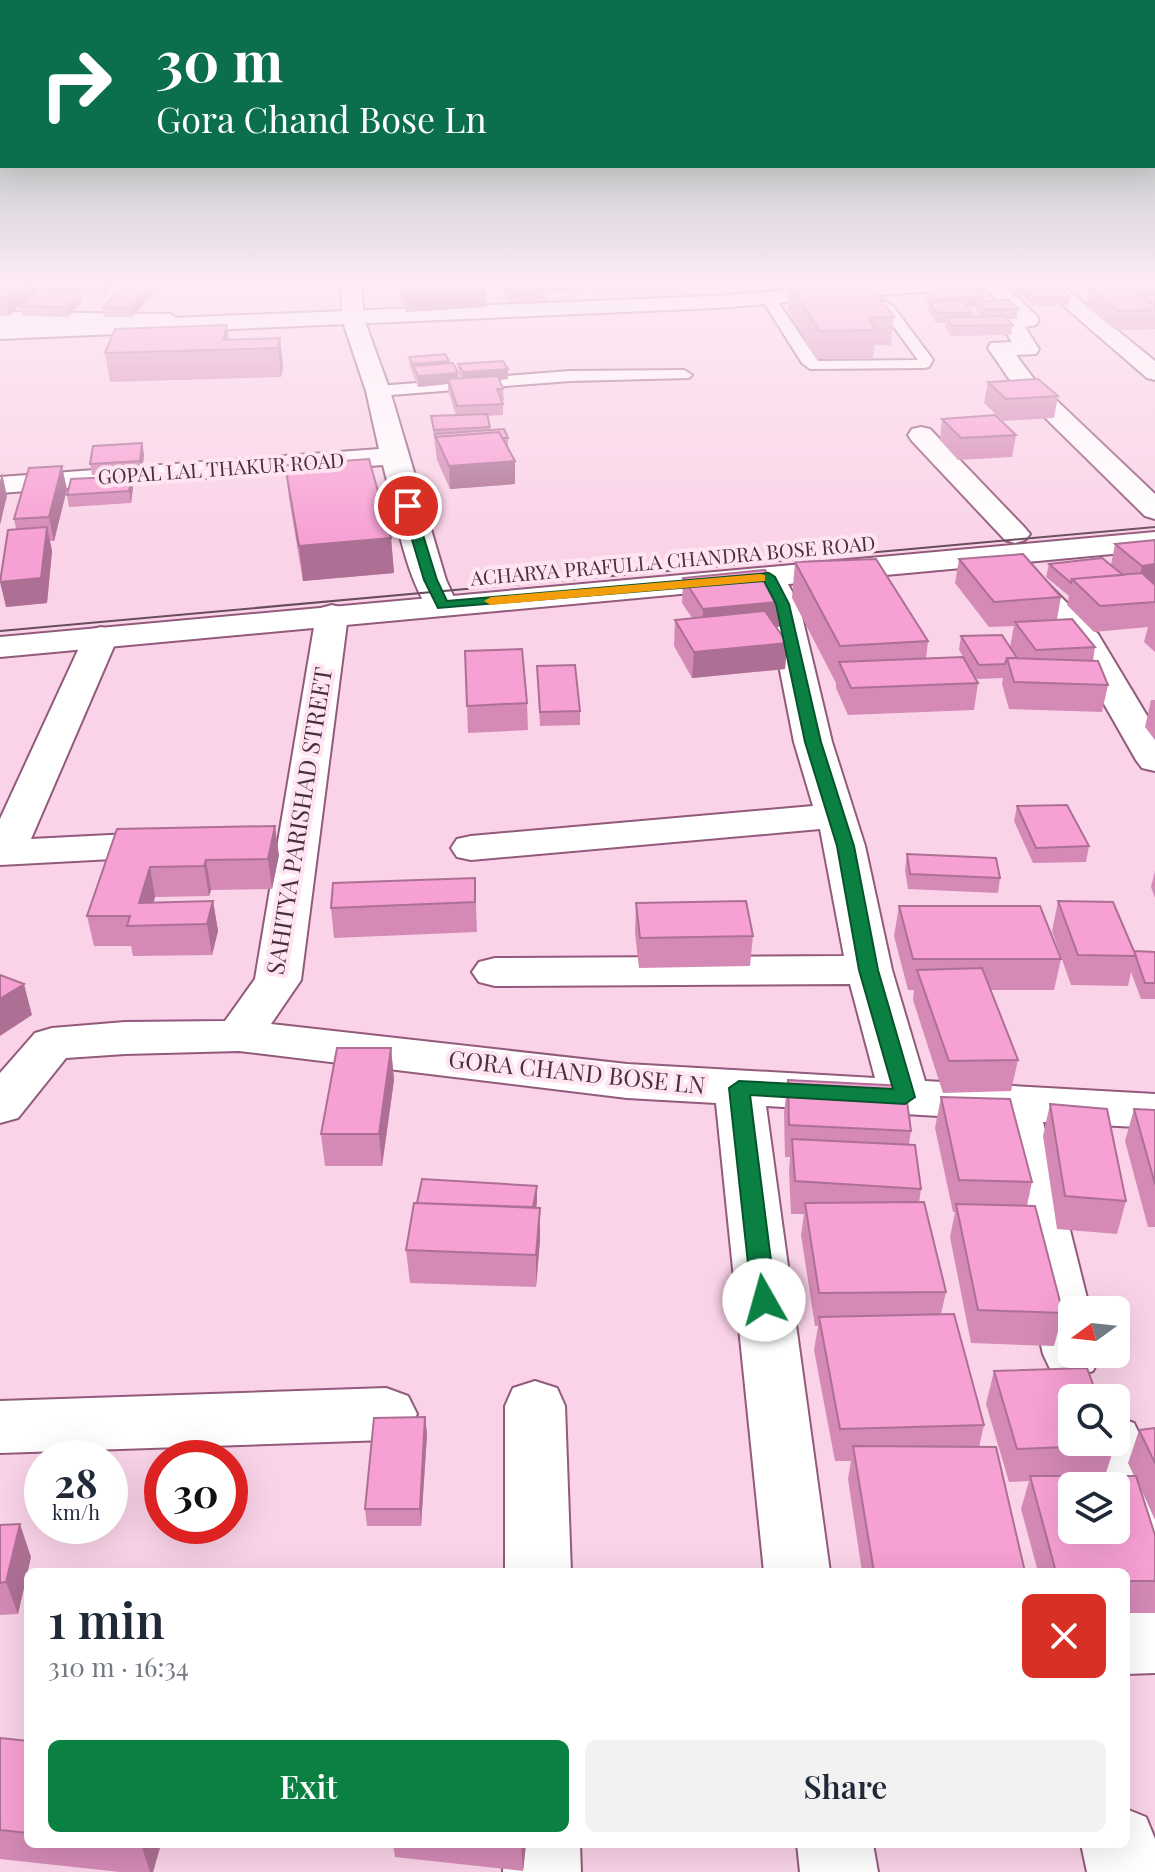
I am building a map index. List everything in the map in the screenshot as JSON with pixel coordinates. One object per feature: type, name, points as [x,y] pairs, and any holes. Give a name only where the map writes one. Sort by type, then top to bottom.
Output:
[{"type":"street","points":[[370,368],[436,593]]},
{"type":"street","points":[[1014,368],[1025,384],[1155,510]]},
{"type":"street","points":[[921,435],[1081,634],[1155,760]]},
{"type":"street","name":"GOPAL LAL THAKUR ROAD","points":[[0,485],[394,456]]},
{"type":"street","name":"ACHARYA PRAFULLA CHANDRA BOSE ROAD","points":[[0,619],[769,577],[1155,521]]},
{"type":"street","name":"ACHARYA PRAFULLA CHANDRA BOSE ROAD","points":[[0,647],[332,615],[436,593],[1008,544],[1155,541]]},
{"type":"street","points":[[769,577],[783,604],[813,742],[845,846],[869,970],[905,1097]]},
{"type":"street","name":"SAHITYA PARISHAD STREET","points":[[239,1036],[278,980],[284,838],[332,615]]},
{"type":"street","points":[[101,637],[3,853],[206,842]]},
{"type":"street","points":[[471,848],[836,816]]},
{"type":"street","points":[[495,972],[869,970]]},
{"type":"street","points":[[0,1106],[52,1044],[125,1038],[239,1036]]},
{"type":"street","name":"GORA CHAND BOSE LN","points":[[239,1036],[627,1081],[1155,1111]]},
{"type":"street","points":[[739,1088],[797,1568]]},
{"type":"street","points":[[1013,1104],[1058,1296]]},
{"type":"street","points":[[535,1406],[538,1568]]},
{"type":"street","points":[[0,1427],[386,1414]]},
{"type":"street","points":[[1118,1456],[1155,1537]]},
{"type":"street","points":[[1130,1641],[1155,1640]]},
{"type":"street","points":[[542,1848],[542,1872]]},
{"type":"street","points":[[836,1848],[839,1872]]},
{"type":"street","points":[[1120,1848],[1126,1872]]},
{"type":"lane","points":[[378,391],[570,376],[684,375]]},
{"type":"building","points":[[414,368],[456,368],[458,373],[418,376]]},
{"type":"building","points":[[461,368],[508,369],[463,372]]},
{"type":"building","points":[[498,376],[503,389],[497,389],[503,404],[457,406],[448,379]]},
{"type":"building","points":[[1038,379],[1058,396],[1006,399],[988,382]]},
{"type":"building","points":[[487,414],[490,427],[434,430],[431,416]]},
{"type":"building","points":[[995,415],[1016,435],[961,438],[942,419]]},
{"type":"building","points":[[504,429],[508,438],[502,438],[499,432],[436,439],[435,434]]},
{"type":"building","points":[[499,432],[515,461],[449,466],[436,437]]},
{"type":"building","points":[[142,443],[140,461],[90,464],[93,446]]},
{"type":"building","points":[[369,459],[391,538],[299,546],[285,465]]},
{"type":"building","points":[[62,466],[49,517],[14,519],[29,468]]},
{"type":"building","points":[[131,476],[129,491],[67,495],[71,479]]},
{"type":"building","points":[[47,527],[41,578],[0,582],[8,530]]},
{"type":"building","points":[[1155,540],[1155,564],[1142,566],[1115,544]]},
{"type":"building","points":[[1023,554],[1061,597],[994,602],[959,559]]},
{"type":"building","points":[[1102,558],[1123,575],[1072,579],[1071,583],[1049,564]]},
{"type":"building","points":[[876,559],[928,641],[840,646],[795,562]]},
{"type":"building","points":[[765,570],[787,601],[703,609],[683,578]]},
{"type":"building","points":[[1142,573],[1155,585],[1155,602],[1100,606],[1072,579]]},
{"type":"building","points":[[765,611],[787,643],[694,652],[675,620]]},
{"type":"building","points":[[1072,619],[1095,647],[1036,650],[1015,622]]},
{"type":"building","points":[[1002,635],[1017,658],[1007,658],[1005,664],[979,665],[961,636]]},
{"type":"building","points":[[522,649],[527,703],[467,706],[465,651]]},
{"type":"building","points":[[963,657],[978,683],[851,688],[839,662]]},
{"type":"building","points":[[1007,658],[1098,661],[1108,685],[1014,682]]},
{"type":"building","points":[[575,665],[580,711],[540,712],[537,666]]},
{"type":"building","points":[[1067,805],[1089,846],[1036,848],[1017,806]]},
{"type":"building","points":[[275,826],[268,859],[206,860],[204,866],[150,867],[139,903],[213,901],[207,924],[127,926],[130,916],[87,916],[117,829]]},
{"type":"building","points":[[907,854],[996,858],[1000,878],[910,874]]},
{"type":"building","points":[[475,878],[475,902],[331,908],[333,883]]},
{"type":"building","points":[[746,901],[753,936],[640,938],[636,903]]},
{"type":"building","points":[[1058,901],[1113,902],[1136,956],[1078,955]]},
{"type":"building","points":[[899,906],[1040,906],[1061,959],[913,959]]},
{"type":"building","points":[[1134,951],[1155,952],[1155,983],[1145,983]]},
{"type":"building","points":[[982,968],[1018,1060],[949,1061],[917,970]]},
{"type":"building","points":[[0,975],[24,984],[0,999]]},
{"type":"building","points":[[337,1048],[391,1048],[379,1134],[321,1134]]},
{"type":"building","points":[[788,1080],[905,1086],[911,1131],[789,1125]]},
{"type":"building","points":[[941,1097],[1010,1099],[1032,1182],[959,1180]]},
{"type":"building","points":[[1050,1104],[1107,1109],[1126,1201],[1065,1196]]},
{"type":"building","points":[[1134,1109],[1155,1110],[1155,1184]]},
{"type":"building","points":[[792,1139],[915,1145],[921,1189],[795,1181]]},
{"type":"building","points":[[422,1179],[537,1186],[533,1207],[417,1203]]},
{"type":"building","points":[[924,1202],[946,1292],[819,1293],[805,1203]]},
{"type":"building","points":[[414,1203],[540,1208],[536,1255],[406,1250]]},
{"type":"building","points":[[956,1204],[1035,1206],[1059,1296],[1058,1313],[978,1310]]},
{"type":"building","points":[[954,1314],[984,1425],[840,1429],[819,1317]]},
{"type":"building","points":[[1087,1368],[1093,1384],[1058,1384],[1058,1447],[1017,1449],[994,1371]]},
{"type":"building","points":[[425,1417],[420,1509],[365,1509],[374,1418]]},
{"type":"building","points":[[1155,1428],[1155,1463],[1139,1430]]},
{"type":"building","points":[[853,1446],[996,1447],[1024,1568],[873,1568]]},
{"type":"building","points":[[1030,1476],[1058,1476],[1058,1544],[1130,1544],[1130,1476],[1136,1476],[1155,1535],[1155,1581],[1130,1581],[1130,1568],[1055,1568]]},
{"type":"building","points":[[20,1524],[6,1582],[0,1583],[0,1525]]},
{"type":"building","points":[[0,1738],[24,1741],[24,1833],[0,1830]]},
{"type":"tram line","points":[[0,631],[1155,527]]},
{"type":"slow traffic","points":[[491,601],[760,578]]},
{"type":"route","points":[[408,506],[430,580],[442,606],[769,577],[783,604],[813,742],[845,846],[869,970],[905,1097],[739,1088],[764,1300]]}]
